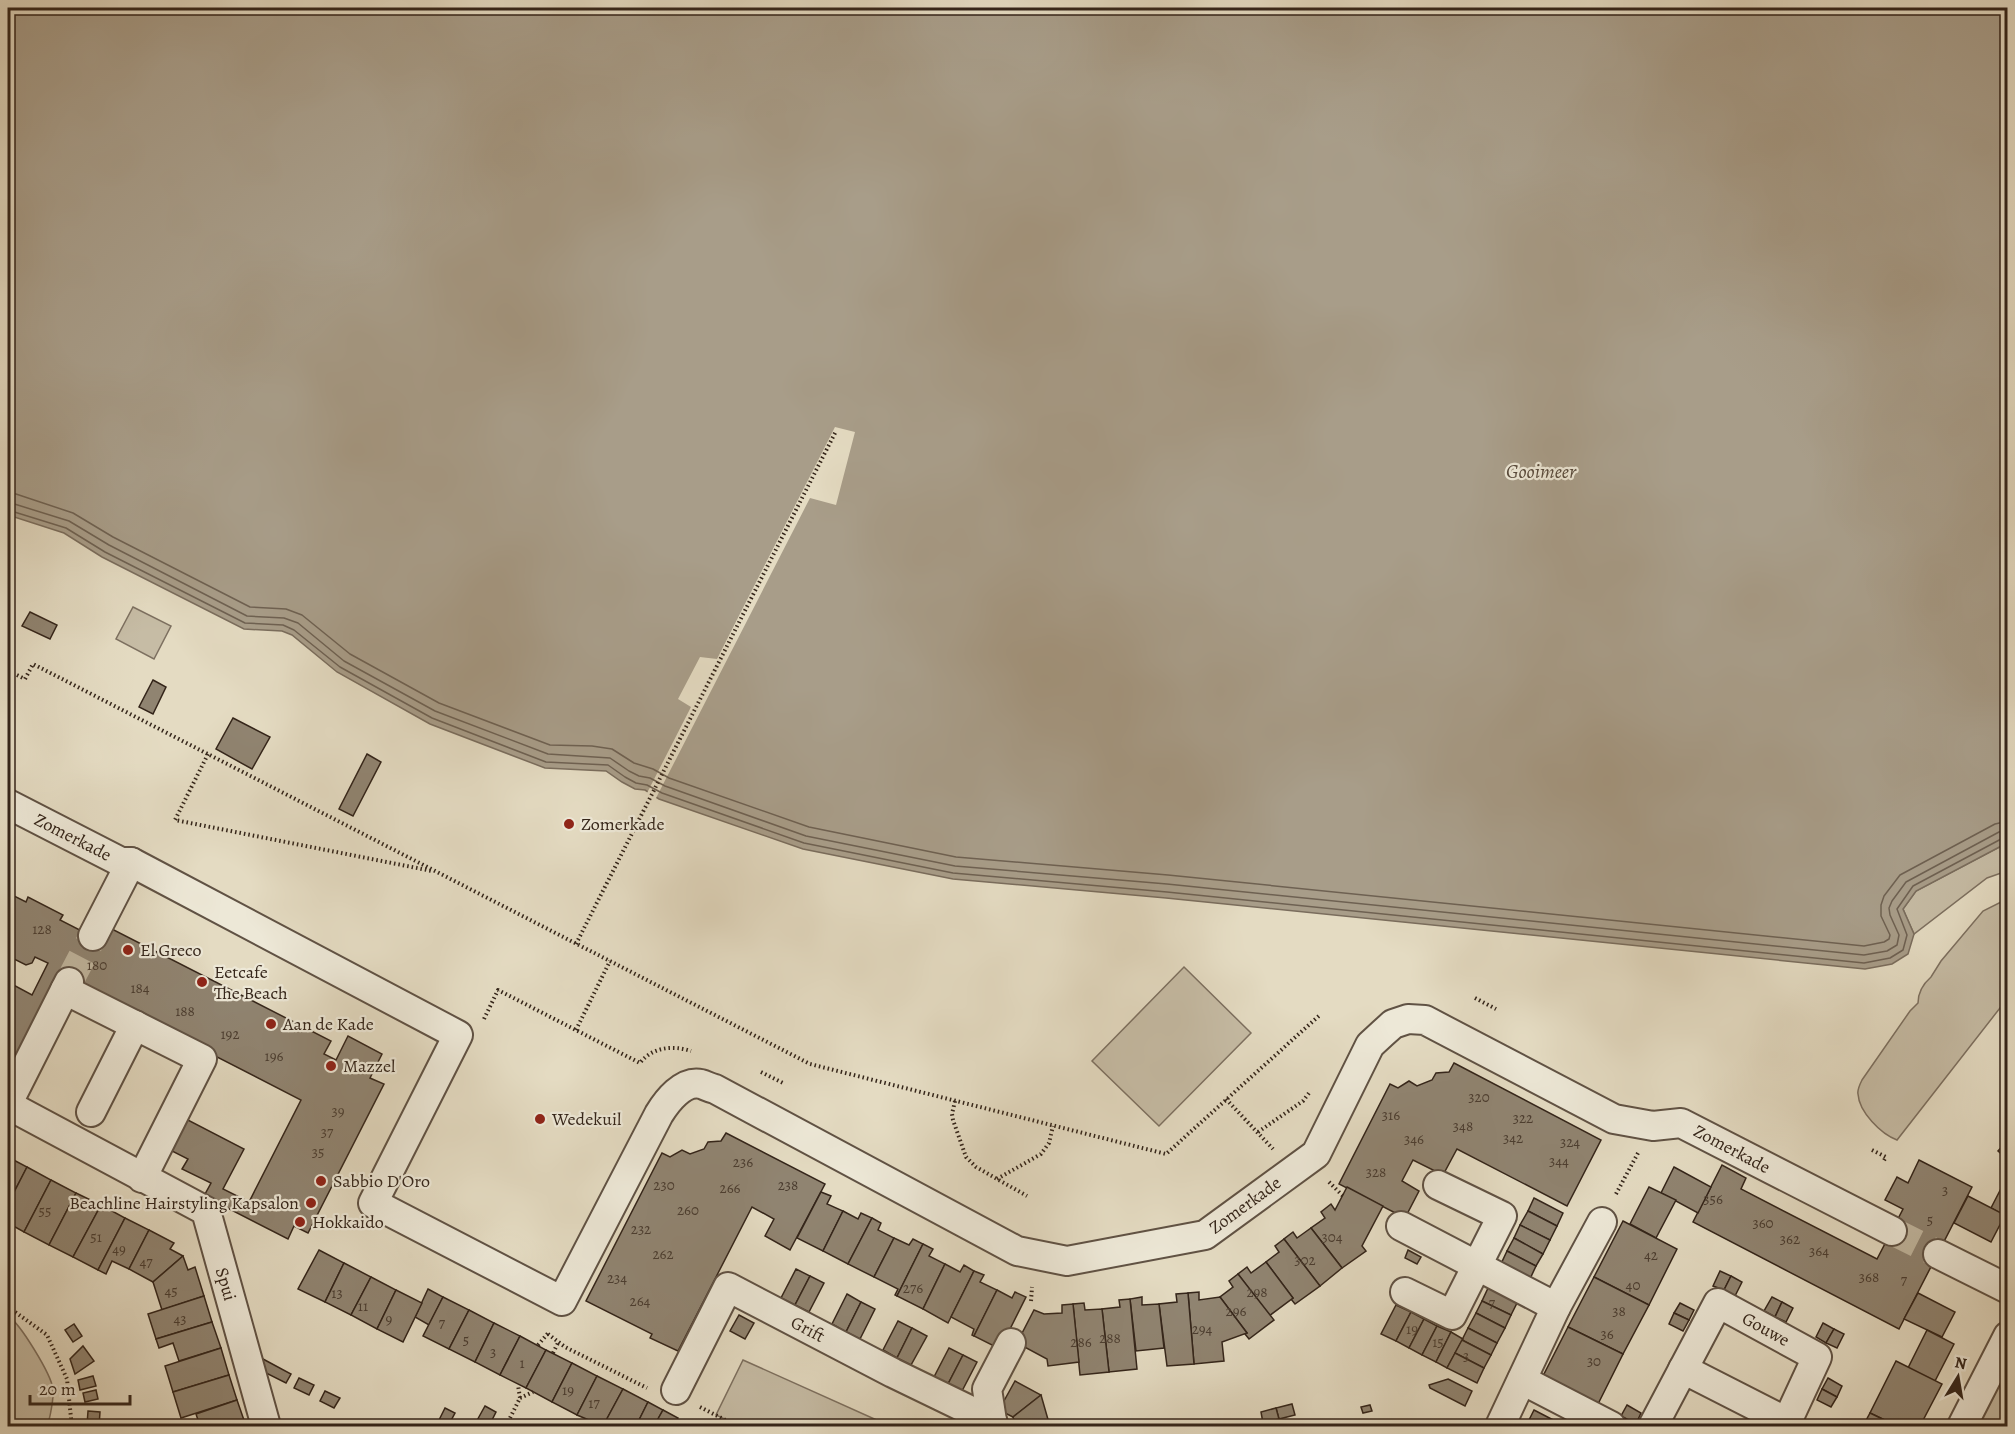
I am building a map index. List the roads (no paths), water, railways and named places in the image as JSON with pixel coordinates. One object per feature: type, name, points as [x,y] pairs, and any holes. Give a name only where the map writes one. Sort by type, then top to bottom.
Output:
[{"type":"street","name":"Zomerkade","points":[[8,804],[121,862],[131,862],[458,1035],[372,1203],[562,1301],[659,1114],[672,1097],[691,1084],[699,1083],[715,1089],[1017,1251],[1067,1261],[1205,1235],[1316,1154],[1370,1045],[1393,1024],[1408,1018],[1425,1020],[1614,1119],[1653,1126],[1681,1123],[1892,1231]]},
{"type":"street","points":[[93,936],[131,862]]},
{"type":"street","name":"Spui","points":[[142,1178],[202,1059],[67,986],[14,1071],[8,1104],[142,1178],[206,1211],[266,1426]]},
{"type":"street","points":[[91,1112],[135,1024]]},
{"type":"street","points":[[1405,1292],[1452,1316],[1502,1216],[1438,1185]]},
{"type":"street","points":[[1500,1426],[1556,1307],[1602,1222]]},
{"type":"street","points":[[1401,1226],[1556,1307]]},
{"type":"street","points":[[1938,1254],[2007,1288]]},
{"type":"street","name":"Grift","points":[[676,1396],[728,1287],[993,1424]]},
{"type":"street","name":"Gouwe","points":[[1653,1426],[1683,1369],[1718,1303],[1817,1357],[1786,1424],[1683,1369]]},
{"type":"street","points":[[1962,1426],[2007,1336]]},
{"type":"street","name":"Grift","points":[[993,1424],[987,1389],[1011,1344]]},
{"type":"street","points":[[1522,1380],[1611,1426]]},
{"type":"water","name":"Gooimeer","points":[[8,8],[2007,8],[2007,843],[1916,891],[1903,909],[1914,934],[1908,954],[1892,964],[1865,969],[1166,898],[953,879],[803,849],[659,799],[645,790],[635,789],[606,771],[545,768],[430,724],[337,672],[292,635],[282,631],[244,629],[102,557],[64,533],[8,515]]},
{"type":"tunnel","points":[[69,982],[93,936]]},
{"type":"tunnel","points":[[1892,1231],[1938,1254]]},
{"type":"place","name":"Zomerkade","points":[[569,824]]},
{"type":"place","name":"El Greco","points":[[128,950]]},
{"type":"place","name":"Eetcafe The Beach","points":[[202,982]]},
{"type":"place","name":"Aan de Kade","points":[[271,1024]]},
{"type":"place","name":"Mazzel","points":[[331,1066]]},
{"type":"place","name":"Wedekuil","points":[[540,1119]]},
{"type":"place","name":"Sabbio D'Oro","points":[[321,1181]]},
{"type":"place","name":"Beachline Hairstyling Kapsalon","points":[[311,1203]]},
{"type":"place","name":"Hokkaido","points":[[300,1222]]}]
